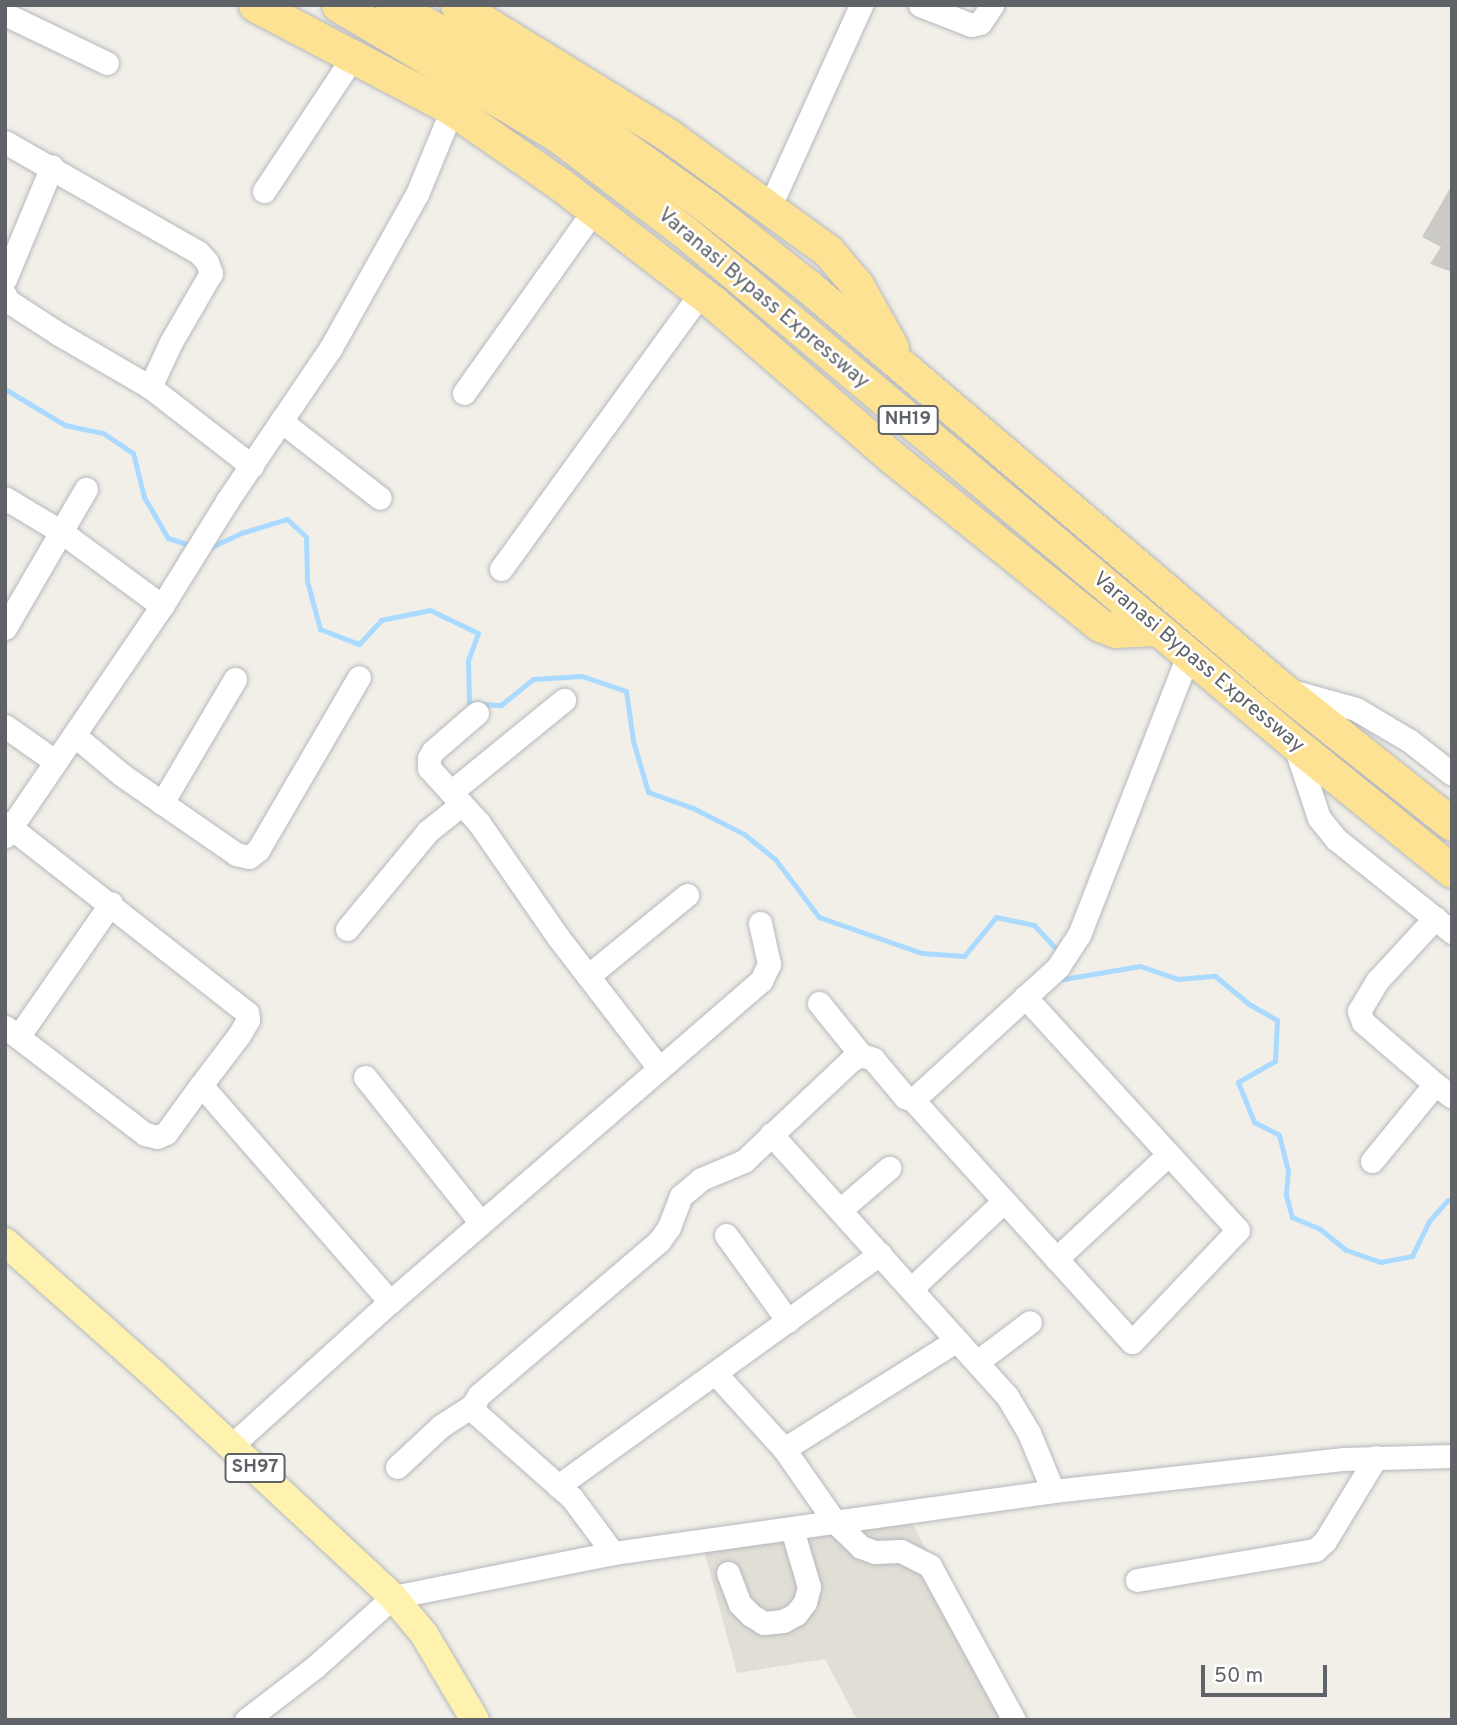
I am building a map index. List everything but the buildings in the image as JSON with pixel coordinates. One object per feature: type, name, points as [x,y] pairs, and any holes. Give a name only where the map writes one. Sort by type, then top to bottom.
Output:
[{"type":"highway","points":[[255,5],[452,109],[594,210],[701,293],[893,458],[1100,625],[1116,631],[1157,629]]},
{"type":"highway","name":"Varanasi Bypass Expressway","points":[[338,5],[557,135],[685,232],[1188,655],[1452,871]]},
{"type":"highway","name":"Varanasi Bypass Expressway","points":[[392,5],[486,57],[569,108],[709,208],[809,287],[1282,688],[1452,824]]},
{"type":"highway","points":[[457,5],[668,135],[770,206],[842,265],[904,369]]},
{"type":"main road","name":"SH97","points":[[5,1242],[393,1597],[430,1643],[475,1720]]},
{"type":"street","points":[[770,206],[861,5]]},
{"type":"street","points":[[920,5],[971,25],[980,23],[992,5]]},
{"type":"street","points":[[5,14],[107,63]]},
{"type":"street","points":[[264,191],[354,55]]},
{"type":"street","points":[[111,903],[12,1032],[145,1135],[157,1138],[166,1133],[239,1035],[248,1020],[247,1013],[111,903],[7,828],[56,762],[162,606],[205,535],[330,349],[417,194],[452,109]]},
{"type":"street","points":[[5,142],[52,166],[198,252],[207,262],[211,273],[171,342],[150,387]]},
{"type":"street","points":[[5,279],[52,166]]},
{"type":"street","points":[[464,393],[594,210]]},
{"type":"street","points":[[501,569],[701,293]]},
{"type":"street","points":[[5,295],[9,301],[59,334],[150,387],[252,466]]},
{"type":"street","points":[[281,421],[380,498]]},
{"type":"street","points":[[5,628],[86,489]]},
{"type":"street","points":[[5,498],[62,533],[162,606]]},
{"type":"street","points":[[913,1100],[1064,960],[1122,829],[1188,655]]},
{"type":"street","points":[[74,735],[122,775],[162,803],[236,854],[249,857],[258,850],[359,677]]},
{"type":"street","points":[[162,803],[235,679]]},
{"type":"street","points":[[1282,688],[1356,709],[1410,741],[1452,774]]},
{"type":"street","points":[[347,929],[457,798],[565,700]]},
{"type":"street","points":[[477,713],[433,751],[429,758],[429,768],[457,798],[659,1068]]},
{"type":"street","points":[[5,726],[56,762]]},
{"type":"street","points":[[1294,743],[1316,810],[1327,829],[1443,925],[1377,981],[1359,1011],[1363,1022],[1443,1091],[1371,1161]]},
{"type":"street","points":[[588,976],[687,895]]},
{"type":"street","points":[[231,1446],[481,1223],[761,981],[769,964],[760,923]]},
{"type":"street","points":[[818,1003],[861,1055],[881,1065],[899,1090],[913,1100],[1132,1342],[1238,1230],[1025,996]]},
{"type":"street","points":[[397,1467],[441,1426],[473,1405],[479,1395],[659,1241],[669,1227],[681,1196],[701,1179],[744,1161],[850,1061],[861,1055]]},
{"type":"street","points":[[365,1076],[481,1223]]},
{"type":"street","points":[[201,1085],[390,1303]]},
{"type":"street","points":[[771,1134],[977,1362],[1017,1411],[1053,1492]]},
{"type":"street","points":[[1056,1259],[1169,1154]]},
{"type":"street","points":[[840,1210],[889,1168]]},
{"type":"street","points":[[911,1289],[1004,1201]]},
{"type":"street","points":[[726,1235],[788,1321]]},
{"type":"street","points":[[558,1486],[880,1254]]},
{"type":"street","points":[[977,1362],[1030,1322]]},
{"type":"street","points":[[784,1449],[957,1340]]},
{"type":"street","points":[[716,1374],[784,1449],[835,1522],[861,1547],[875,1552],[901,1551],[930,1566],[1014,1720]]},
{"type":"street","points":[[473,1405],[477,1414],[558,1486],[592,1522],[614,1553]]},
{"type":"street","points":[[246,1720],[316,1666],[393,1597],[614,1553],[1053,1492],[1376,1457],[1452,1456]]},
{"type":"street","points":[[1137,1580],[1315,1550],[1325,1541],[1376,1457]]},
{"type":"street","points":[[728,1573],[740,1604],[764,1623],[783,1621],[796,1614],[805,1602],[809,1587],[792,1529]]},
{"type":"shaded area","points":[[905,1511],[1021,1720],[857,1720],[825,1659],[737,1673],[702,1543]]},
{"type":"waterway","points":[[5,389],[65,425],[103,433],[133,453],[144,497],[168,538],[192,546]]},
{"type":"waterway","points":[[209,548],[241,533],[287,519],[306,537],[307,581],[320,629],[359,644],[381,620],[430,610],[478,633],[468,661],[469,703],[501,705],[533,679],[582,676],[626,691],[633,741],[648,792],[693,808],[744,834],[775,859],[819,917],[922,953],[964,956],[996,917],[1034,925],[1061,954]]},
{"type":"waterway","points":[[1064,973],[1064,979],[1140,966],[1177,979],[1215,976],[1249,1004],[1277,1020],[1275,1061],[1238,1082],[1254,1122],[1279,1135],[1288,1170],[1286,1195],[1292,1217],[1320,1229],[1346,1250],[1381,1262],[1412,1256],[1429,1221],[1448,1200],[1452,1200]]}]
